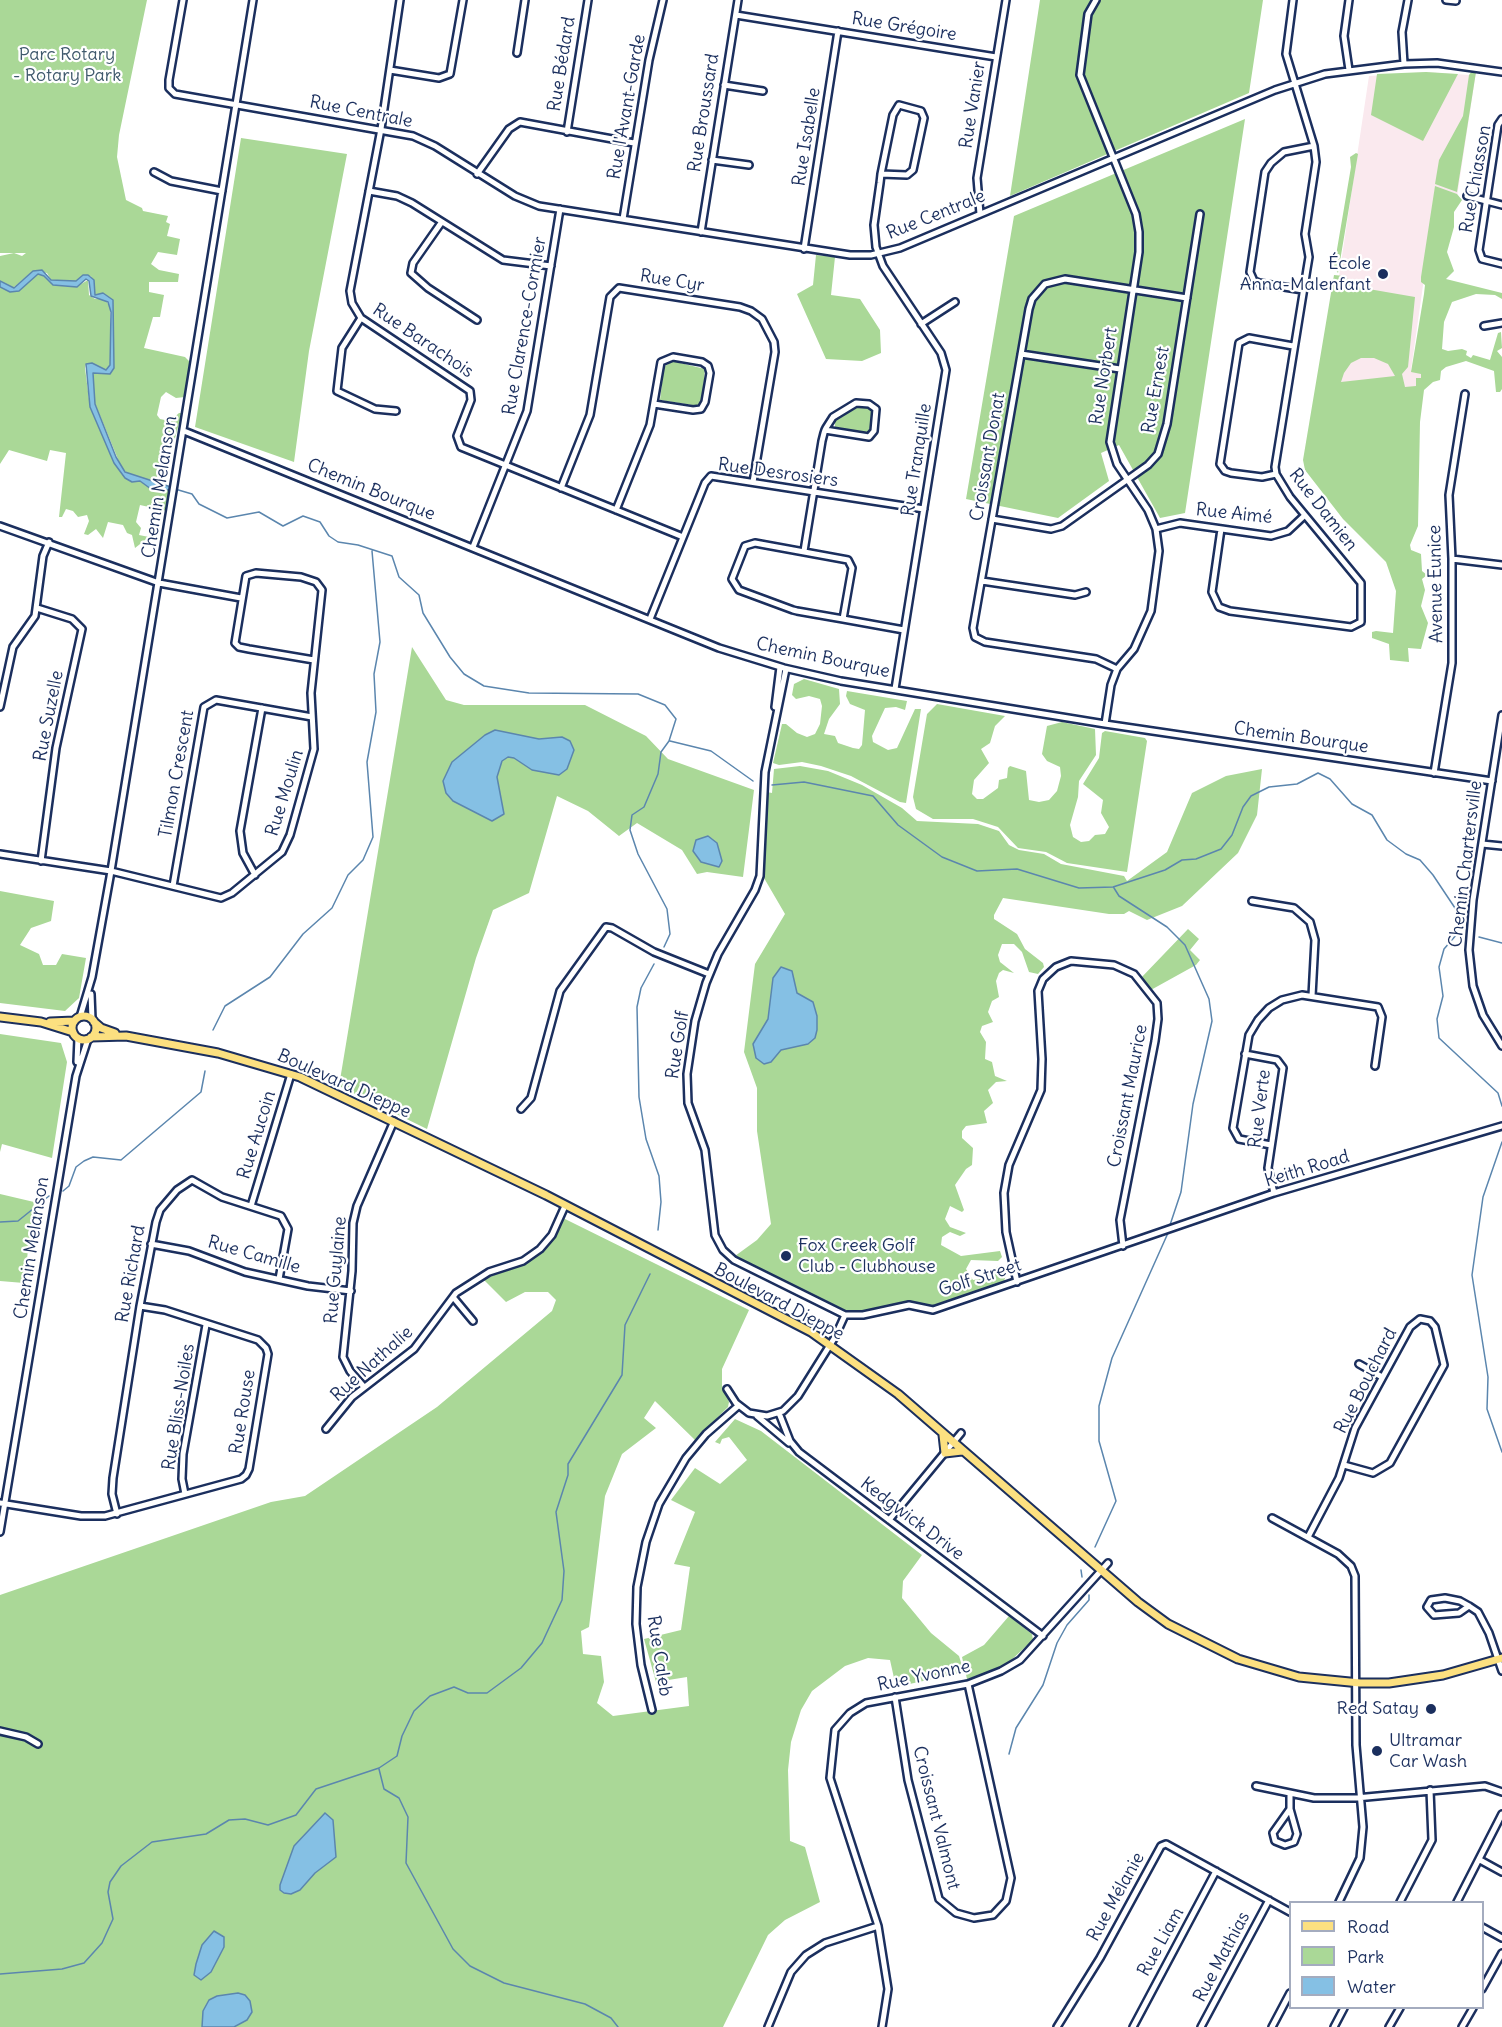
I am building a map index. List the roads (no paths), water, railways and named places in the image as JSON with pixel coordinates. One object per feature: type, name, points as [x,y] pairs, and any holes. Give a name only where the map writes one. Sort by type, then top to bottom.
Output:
[{"type":"main road","points":[[0,1017],[41,1022],[93,1020],[104,1030],[126,1036]]},
{"type":"main road","points":[[75,1035],[77,1019]]},
{"type":"main road","points":[[90,1038],[96,1029],[93,1020]]},
{"type":"main road","points":[[41,1022],[75,1035],[90,1038],[126,1036]]},
{"type":"main road","name":"Boulevard Dieppe","points":[[126,1036],[227,1055],[291,1074],[565,1206],[766,1309],[831,1345],[886,1385],[1102,1572],[1168,1624],[1238,1659],[1299,1677],[1389,1683],[1433,1677],[1500,1659]]},
{"type":"main road","points":[[943,1435],[945,1453],[962,1451]]},
{"type":"street","name":"Rue Centrale","points":[[183,0],[169,88],[179,95],[413,136],[435,146],[527,203],[850,255],[878,253],[900,248],[1294,84],[1349,70],[1404,64],[1437,63],[1502,72]]},
{"type":"street","name":"Chemin Melanson","points":[[92,977],[174,493],[253,0]]},
{"type":"street","name":"Rue Barachois","points":[[400,0],[381,129],[350,291],[352,303],[361,318],[469,389],[472,398],[457,436],[457,442],[464,448],[683,537]]},
{"type":"street","points":[[390,70],[439,78],[450,74],[463,0]]},
{"type":"street","points":[[517,53],[525,0]]},
{"type":"street","name":"Rue Bédard","points":[[567,132],[588,0]]},
{"type":"street","name":"Rue l'Avant-Garde","points":[[622,219],[634,143],[663,0]]},
{"type":"street","name":"Rue Broussard","points":[[701,232],[738,0]]},
{"type":"street","name":"Rue Vanier","points":[[980,214],[977,178],[1006,0]]},
{"type":"street","name":"Rue Norbert","points":[[1096,0],[1088,14],[1080,75],[1115,157],[1136,214],[1139,232],[1133,289],[1110,442],[1117,464],[1148,510],[1156,529],[1159,551],[1151,611],[1134,650],[1117,669],[1111,685],[1105,724]]},
{"type":"street","name":"Rue Damien","points":[[1221,529],[1212,592],[1219,607],[1230,611],[1358,626],[1363,609],[1361,583],[1304,516],[1276,474],[1275,456],[1309,257],[1305,234],[1315,172],[1314,146],[1286,54],[1293,0]]},
{"type":"street","points":[[1349,0],[1344,36],[1349,70]]},
{"type":"street","points":[[1404,64],[1402,32],[1408,0]]},
{"type":"street","points":[[1446,0],[1456,2]]},
{"type":"street","name":"Rue Grégoire","points":[[736,15],[996,57]]},
{"type":"street","name":"Rue Isabelle","points":[[804,249],[838,31]]},
{"type":"street","points":[[724,85],[763,91]]},
{"type":"street","name":"Rue Tranquille","points":[[881,174],[907,175],[914,170],[924,118],[921,111],[899,105],[892,115],[881,174],[874,225],[878,253],[886,273],[943,356],[946,370],[895,689]]},
{"type":"street","name":"Rue Chiasson","points":[[1502,119],[1498,125],[1479,255],[1482,259],[1502,264]]},
{"type":"street","points":[[477,174],[509,129],[520,122],[634,143]]},
{"type":"street","points":[[1303,290],[1259,283],[1254,281],[1250,272],[1266,172],[1271,163],[1284,152],[1314,146]]},
{"type":"street","points":[[712,160],[749,165]]},
{"type":"street","points":[[154,172],[171,181],[222,191]]},
{"type":"street","points":[[369,191],[397,196],[412,202],[441,223],[503,260],[551,266]]},
{"type":"street","points":[[1467,196],[1502,205]]},
{"type":"street","name":"Rue Clarence-Cormier","points":[[473,547],[528,411],[560,209]]},
{"type":"street","name":"Rue Ernest","points":[[992,519],[1051,529],[1062,526],[1153,460],[1164,440],[1200,213]]},
{"type":"street","points":[[441,223],[413,263],[411,273],[428,288],[477,320]]},
{"type":"street","name":"Croissant Donat","points":[[1117,669],[1096,658],[985,642],[975,637],[973,628],[1021,354],[1032,299],[1045,284],[1065,279],[1187,298]]},
{"type":"street","name":"Rue Cyr","points":[[561,488],[590,415],[610,297],[619,288],[740,307],[752,311],[762,319],[773,340],[775,351],[753,482]]},
{"type":"street","points":[[921,324],[955,302]]},
{"type":"street","points":[[361,318],[342,348],[337,391],[375,409],[396,411]]},
{"type":"street","points":[[1484,326],[1502,323]]},
{"type":"street","points":[[1276,474],[1262,477],[1231,473],[1225,471],[1220,464],[1239,343],[1249,338],[1293,346]]},
{"type":"street","points":[[1021,354],[1120,369]]},
{"type":"street","points":[[616,510],[646,435],[660,366],[664,360],[673,357],[700,362],[708,366],[710,374],[705,402],[701,409],[693,410],[654,404]]},
{"type":"street","name":"Avenue Eunice","points":[[1434,773],[1452,663],[1452,560],[1449,495],[1465,394]]},
{"type":"street","points":[[804,551],[825,430],[833,417],[854,404],[869,404],[876,409],[874,431],[869,437],[825,430]]},
{"type":"street","name":"Chemin Bourque","points":[[184,431],[719,648],[783,668],[841,681],[1105,724],[1492,781]]},
{"type":"street","name":"Rue Desrosiers","points":[[650,619],[710,477],[718,476],[924,509]]},
{"type":"street","name":"Rue Aimé","points":[[1156,529],[1180,523],[1280,535],[1304,516]]},
{"type":"street","points":[[0,526],[159,583],[241,598]]},
{"type":"street","points":[[0,707],[14,647],[35,616],[43,556],[49,542]]},
{"type":"street","points":[[843,619],[852,564],[845,558],[748,544],[733,577],[734,585],[739,590],[788,609],[843,619],[904,630]]},
{"type":"street","points":[[1452,560],[1502,565]]},
{"type":"street","name":"Rue Moulin","points":[[0,854],[111,872],[221,898],[232,893],[282,852],[290,835],[314,749],[311,693],[322,590],[316,582],[301,577],[256,573],[246,576],[235,643],[240,647],[314,660]]},
{"type":"street","points":[[982,581],[1076,595],[1086,592]]},
{"type":"street","name":"Rue Suzelle","points":[[37,608],[72,619],[82,629],[56,748],[41,861]]},
{"type":"street","name":"Rue Golf","points":[[783,668],[765,772],[760,876],[709,974],[693,1032],[686,1084],[690,1108],[705,1150],[716,1238],[725,1252],[741,1264],[845,1315]]},
{"type":"street","name":"Tilmon Crescent","points":[[172,886],[204,706],[216,700],[312,717]]},
{"type":"street","points":[[255,874],[243,853],[240,831],[262,708]]},
{"type":"street","name":"Chemin Chartersville","points":[[1502,715],[1472,912],[1470,964],[1483,1015],[1502,1046]]},
{"type":"street","points":[[1482,844],[1502,846]]},
{"type":"street","points":[[1252,901],[1294,908],[1310,922],[1315,940],[1312,996]]},
{"type":"street","points":[[521,1109],[531,1098],[560,991],[606,927],[612,928],[654,952],[709,974]]},
{"type":"street","name":"Croissant Maurice","points":[[1017,1282],[1006,1232],[1004,1193],[1009,1165],[1041,1089],[1042,1059],[1038,991],[1043,979],[1056,967],[1071,961],[1114,965],[1134,974],[1157,1002],[1158,1019],[1153,1050],[1120,1220],[1123,1246]]},
{"type":"street","points":[[77,1019],[92,977]]},
{"type":"street","points":[[92,977],[93,1020]]},
{"type":"street","points":[[1271,1145],[1242,1140],[1233,1131],[1251,1030],[1265,1011],[1287,998],[1312,996],[1372,1005],[1380,1009],[1383,1017],[1375,1066]]},
{"type":"street","points":[[75,1035],[76,1076]]},
{"type":"street","points":[[76,1076],[90,1038]]},
{"type":"street","name":"Rue Verte","points":[[1245,1054],[1277,1060],[1283,1068],[1268,1173],[1274,1193]]},
{"type":"street","name":"Rue Aucoin","points":[[251,1206],[291,1074]]},
{"type":"street","name":"Chemin Melanson","points":[[0,1532],[2,1504],[76,1076]]},
{"type":"street","name":"Rue Guylaine","points":[[364,1387],[350,1371],[343,1357],[351,1291],[353,1223],[357,1206],[394,1122]]},
{"type":"street","name":"Keith Road","points":[[1123,1246],[1274,1193],[1502,1126]]},
{"type":"street","name":"Rue Richard","points":[[117,1514],[112,1494],[113,1478],[140,1306],[151,1244],[160,1210],[187,1182],[198,1181],[222,1197],[281,1216],[287,1223],[279,1279]]},
{"type":"street","name":"Rue Nathalie","points":[[326,1429],[349,1399],[414,1349],[453,1297],[489,1272],[523,1260],[540,1249],[552,1235],[565,1206]]},
{"type":"street","name":"Rue Camille","points":[[151,1244],[189,1251],[211,1261],[279,1279],[351,1291]]},
{"type":"street","name":"Golf Street","points":[[845,1315],[860,1316],[905,1305],[933,1310],[1123,1246]]},
{"type":"street","points":[[453,1297],[473,1321]]},
{"type":"street","name":"Rue Rouse","points":[[2,1504],[89,1516],[117,1514],[241,1479],[246,1475],[249,1469],[267,1354],[266,1348],[258,1340],[165,1310],[140,1306]]},
{"type":"street","points":[[727,1389],[738,1406],[756,1415],[779,1413],[795,1401],[831,1345],[845,1315]]},
{"type":"street","name":"Rue Bouchard","points":[[1308,1537],[1344,1464],[1355,1428],[1410,1327],[1420,1319],[1430,1321],[1435,1327],[1444,1365],[1390,1463],[1373,1473],[1344,1464]]},
{"type":"street","name":"Rue Bliss-Noiles","points":[[185,1494],[182,1479],[183,1454],[207,1325]]},
{"type":"street","points":[[1359,1364],[1382,1377]]},
{"type":"street","name":"Rue Caleb","points":[[652,1710],[641,1665],[636,1624],[637,1587],[646,1542],[659,1504],[686,1458],[714,1426],[738,1406]]},
{"type":"street","points":[[779,1413],[792,1445]]},
{"type":"street","name":"Kedgwick Drive","points":[[756,1415],[889,1520],[1043,1636]]},
{"type":"street","points":[[889,1520],[961,1433]]},
{"type":"street","points":[[1272,1518],[1338,1554],[1351,1566],[1355,1576],[1356,1745],[1363,1827],[1360,1858],[1340,1901]]},
{"type":"street","name":"Rue Yvonne","points":[[882,2027],[888,1989],[878,1926],[830,1778],[835,1730],[850,1713],[866,1703],[968,1684],[1001,1671],[1020,1660],[1108,1563]]},
{"type":"street","points":[[1469,1606],[1459,1613],[1434,1615],[1427,1607],[1431,1600],[1445,1598],[1469,1606],[1483,1621],[1500,1659],[1502,1671]]},
{"type":"street","name":"Croissant Valmont","points":[[895,1697],[908,1780],[939,1899],[956,1913],[974,1918],[993,1915],[1005,1901],[1011,1878],[968,1684]]},
{"type":"street","points":[[0,1731],[26,1737],[38,1744]]},
{"type":"street","points":[[1256,1786],[1314,1798],[1362,1798],[1485,1786],[1502,1792]]},
{"type":"street","points":[[1401,1901],[1432,1840],[1430,1790]]},
{"type":"street","points":[[1290,1793],[1290,1809],[1297,1834],[1294,1842],[1285,1845],[1275,1841],[1274,1833],[1290,1809]]},
{"type":"street","points":[[1457,1901],[1502,1814]]},
{"type":"street","name":"Rue Mélanie","points":[[1057,2027],[1100,1958],[1161,1846],[1166,1844],[1289,1911]]},
{"type":"street","points":[[1480,1860],[1502,1872]]},
{"type":"street","name":"Rue Liam","points":[[1133,2027],[1216,1871]]},
{"type":"street","name":"Rue Mathias","points":[[1201,2027],[1269,1900]]},
{"type":"street","points":[[768,2027],[791,1972],[806,1954],[825,1943],[878,1926]]},
{"type":"street","points":[[1484,1928],[1502,1938]]},
{"type":"street","points":[[1484,1985],[1502,1953]]},
{"type":"street","points":[[1272,2027],[1289,1995]]},
{"type":"street","points":[[1334,2027],[1343,2009]]},
{"type":"street","points":[[1389,2027],[1399,2009]]},
{"type":"street","points":[[1462,2027],[1472,2009]]},
{"type":"water","points":[[42,270],[51,280],[76,281],[83,275],[88,275],[94,280],[95,295],[103,293],[113,300],[114,368],[110,374],[93,373],[95,404],[116,457],[125,472],[171,487],[171,490],[151,489],[140,481],[132,482],[125,478],[114,463],[90,407],[86,364],[92,363],[106,370],[110,365],[111,312],[108,302],[91,296],[89,281],[86,279],[77,287],[53,285],[44,276],[38,274],[19,291],[10,292],[0,287],[0,281],[14,288],[33,271]]},
{"type":"water","points":[[495,730],[539,739],[562,737],[570,741],[574,750],[567,769],[559,775],[532,770],[514,758],[508,757],[502,761],[497,777],[504,814],[492,821],[453,801],[446,793],[443,781],[452,762],[485,735]]},
{"type":"water","points":[[708,836],[717,843],[722,861],[719,867],[701,862],[693,851],[696,840]]},
{"type":"water","points":[[781,967],[792,971],[797,993],[813,1002],[817,1016],[817,1030],[815,1038],[808,1044],[781,1050],[771,1062],[764,1064],[756,1058],[753,1044],[768,1019],[773,978]]},
{"type":"water","points":[[325,1813],[333,1820],[336,1857],[315,1873],[300,1890],[291,1894],[284,1893],[280,1890],[280,1885],[294,1846]]},
{"type":"water","points":[[214,1931],[224,1937],[224,1947],[211,1972],[201,1980],[194,1975],[196,1964],[202,1945]]},
{"type":"water","points":[[238,1993],[245,1995],[250,2001],[252,2012],[247,2020],[234,2027],[202,2027],[203,2011],[209,2000],[217,1996]]},
{"type":"waterway","points":[[175,489],[192,494],[199,504],[227,518],[259,512],[283,526],[303,516],[320,522],[329,536],[338,542],[358,545],[392,556],[399,577],[419,595],[423,613],[450,657],[464,674],[484,686],[529,693],[638,694],[665,705],[676,719],[669,741],[661,752],[658,774],[644,807],[632,815],[630,830],[638,854],[667,909],[670,934],[664,947]]},
{"type":"waterway","points":[[213,1030],[225,1006],[270,977],[303,934],[332,908],[348,875],[363,860],[373,837],[367,762],[376,712],[374,674],[380,642],[372,551]]},
{"type":"waterway","points":[[670,741],[711,751],[753,781]]},
{"type":"waterway","points":[[772,785],[804,782],[873,796],[898,825],[942,857],[977,871],[1017,869],[1079,888],[1113,887],[1165,870],[1182,860],[1196,859],[1221,849],[1232,835],[1243,807],[1251,796],[1269,787],[1297,784],[1318,773],[1330,779],[1352,804],[1372,815],[1387,840],[1406,854],[1420,860],[1459,914],[1457,934],[1444,949],[1439,967],[1443,996],[1437,1019],[1439,1038],[1498,1093],[1502,1106]]},
{"type":"waterway","points":[[1114,888],[1119,896],[1167,927],[1185,945],[1209,999],[1212,1021],[1193,1104],[1181,1192],[1170,1225]]},
{"type":"waterway","points":[[1479,937],[1502,943]]},
{"type":"waterway","points":[[654,964],[641,988],[637,1007],[639,1097],[646,1139],[659,1176],[661,1202],[658,1230]]},
{"type":"waterway","points":[[63,1191],[69,1186],[76,1167],[84,1161],[93,1157],[121,1160],[201,1092],[205,1071]]},
{"type":"waterway","points":[[1502,1142],[1483,1197],[1472,1275],[1488,1377],[1487,1409],[1502,1452]]},
{"type":"waterway","points":[[0,1222],[18,1221],[49,1196]]},
{"type":"waterway","points":[[1095,1547],[1116,1501],[1099,1441],[1099,1406],[1112,1358],[1168,1233]]},
{"type":"waterway","points":[[0,1974],[62,1969],[84,1963],[102,1943],[113,1919],[108,1892],[110,1882],[121,1866],[152,1842],[206,1834],[229,1820],[245,1819],[268,1825],[296,1815],[316,1789],[379,1768],[397,1756],[402,1736],[414,1711],[430,1696],[454,1687],[468,1693],[487,1693],[521,1668],[542,1643],[562,1600],[564,1571],[556,1512],[568,1475],[568,1464],[622,1375],[625,1325],[650,1274]]},
{"type":"waterway","points":[[1081,1570],[1082,1577]]},
{"type":"waterway","points":[[1009,1754],[1016,1728],[1043,1685],[1057,1643],[1067,1625],[1089,1600],[1089,1595]]},
{"type":"waterway","points":[[379,1769],[384,1789],[399,1798],[408,1817],[406,1863],[453,1949],[470,1966],[504,1983],[585,2004],[611,2018],[618,2027]]},
{"type":"place","name":"École Anna-Malenfant","points":[[1383,274]]},
{"type":"place","name":"Fox Creek Golf Club - Clubhouse","points":[[786,1256]]},
{"type":"place","name":"Red Satay","points":[[1431,1709]]},
{"type":"place","name":"Ultramar Car Wash","points":[[1377,1751]]},
{"type":"park label","name":"Parc Rotary - Rotary Park","points":[[67,65]]}]
